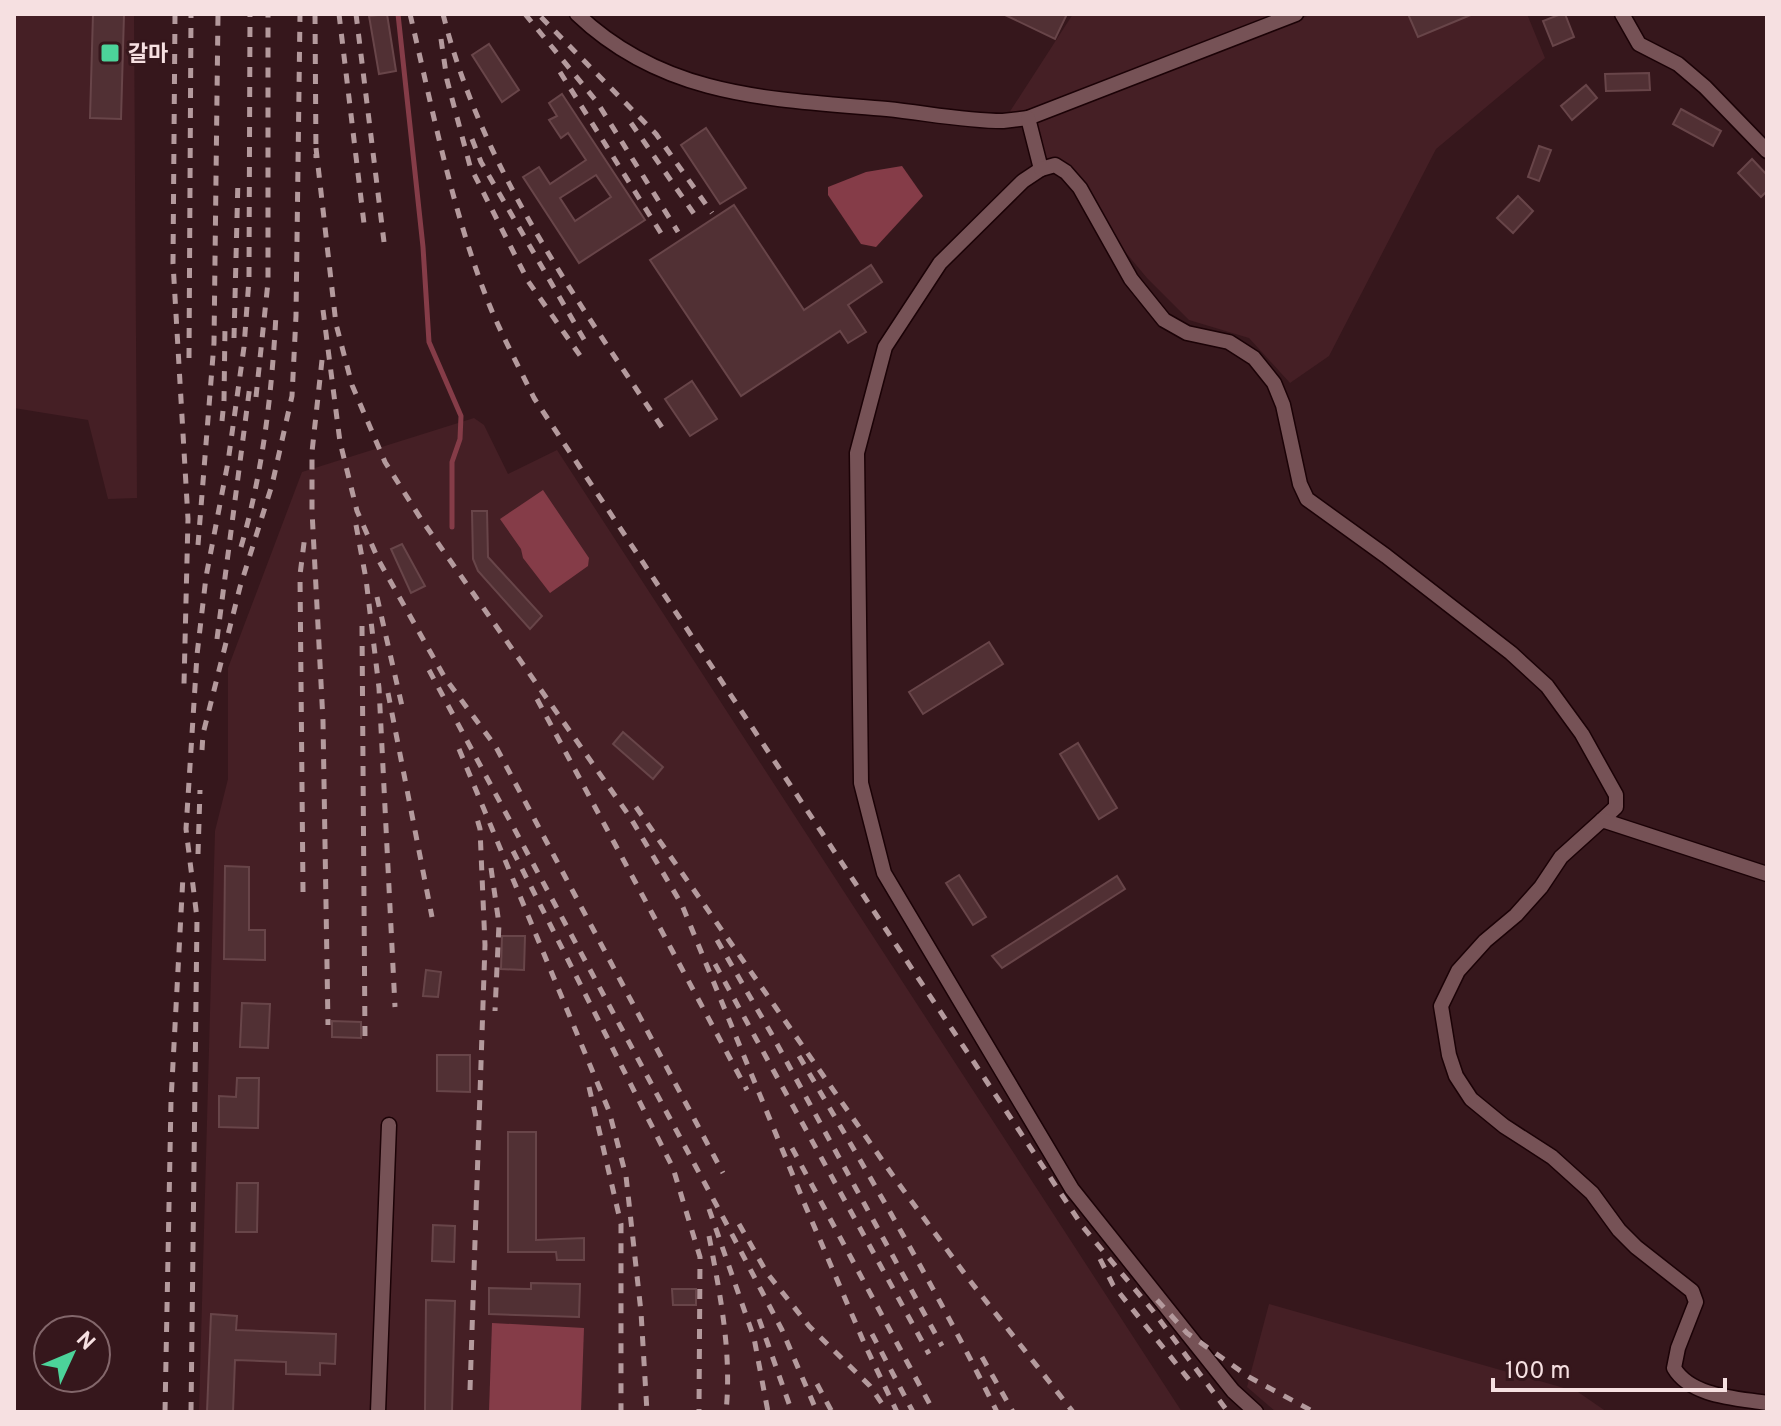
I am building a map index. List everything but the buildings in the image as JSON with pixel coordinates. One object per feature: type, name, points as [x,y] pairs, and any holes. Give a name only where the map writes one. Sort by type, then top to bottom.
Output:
[{"type":"street","points":[[577,14],[601,37],[646,64],[700,86],[772,99],[977,121],[1028,118],[1296,14]]},
{"type":"street","points":[[1622,14],[1639,44],[1678,64],[1705,87],[1767,151]]},
{"type":"street","points":[[1028,118],[1041,169]]},
{"type":"street","points":[[1256,1412],[1233,1391],[1072,1189],[884,873],[861,783],[857,453],[885,347],[940,263],[1013,190],[1041,169],[1055,165],[1080,188],[1131,279],[1164,320],[1187,333],[1229,342],[1254,358],[1274,383],[1283,405],[1300,484],[1307,499],[1511,653],[1547,686],[1582,734],[1616,795],[1616,807],[1561,857],[1541,887],[1516,915],[1485,941],[1458,971],[1441,1006],[1449,1055],[1456,1076],[1471,1099],[1504,1126],[1552,1157],[1592,1193],[1619,1230],[1636,1247],[1692,1291],[1696,1302],[1678,1348],[1674,1368],[1681,1379],[1702,1390],[1767,1403]]},
{"type":"street","points":[[1602,820],[1767,874]]},
{"type":"street","points":[[378,1412],[389,1125]]},
{"type":"shaded area","points":[[14,14],[134,14],[137,498],[108,499],[88,420],[14,408]]},
{"type":"shaded area","points":[[1073,14],[1269,14],[1275,29],[1312,14],[1527,14],[1545,58],[1436,149],[1329,356],[1290,383],[1249,338],[1189,320],[1147,278],[1009,113]]},
{"type":"shaded area","points":[[902,166],[923,196],[876,247],[861,244],[828,195],[828,187],[866,172]]},
{"type":"shaded area","points":[[474,418],[484,425],[508,474],[557,450],[1182,1412],[199,1412],[215,831],[228,779],[228,668],[302,472]]},
{"type":"shaded area","points":[[543,490],[589,558],[588,566],[550,593],[523,558],[521,549],[500,519]]},
{"type":"shaded area","points":[[1269,1304],[1578,1392],[1607,1412],[1276,1412],[1247,1387]]},
{"type":"shaded area","points":[[492,1323],[584,1328],[581,1412],[489,1412]]},
{"type":"waterway","points":[[398,14],[423,247],[429,342],[461,416],[460,439],[452,462],[452,527]]},
{"type":"railway","points":[[175,14],[173,263],[188,519],[184,684]]},
{"type":"railway","points":[[189,358],[191,14]]},
{"type":"railway","points":[[198,545],[214,343],[218,14]]},
{"type":"railway","points":[[191,1412],[197,918],[186,829],[197,655],[206,577],[228,462],[244,347],[249,279],[250,14]]},
{"type":"railway","points":[[256,397],[268,282],[268,14]]},
{"type":"railway","points":[[202,750],[203,734],[240,587],[272,485],[292,396],[300,14]]},
{"type":"railway","points":[[315,14],[316,158]]},
{"type":"railway","points":[[339,14],[365,232]]},
{"type":"railway","points":[[356,14],[384,242]]},
{"type":"railway","points":[[410,14],[464,233],[494,316],[534,398],[1083,1227],[1153,1311],[1228,1412]]},
{"type":"railway","points":[[443,14],[460,71],[507,180],[567,283],[665,432]]},
{"type":"railway","points":[[525,14],[597,102],[678,232]]},
{"type":"railway","points":[[541,17],[656,134],[712,213]]},
{"type":"railway","points":[[441,39],[447,80],[470,166],[528,281],[581,357]]},
{"type":"railway","points":[[560,72],[664,238]]},
{"type":"railway","points":[[631,123],[699,221]]},
{"type":"railway","points":[[472,139],[481,162],[589,348]]},
{"type":"railway","points":[[316,148],[336,324],[352,385],[385,462],[421,519],[630,817],[682,905],[805,1205],[897,1412]]},
{"type":"railway","points":[[234,338],[238,178]]},
{"type":"railway","points":[[323,310],[340,442],[357,511],[379,561],[445,678],[496,747],[723,1173]]},
{"type":"railway","points":[[241,547],[265,432],[276,314]]},
{"type":"railway","points":[[222,421],[225,326]]},
{"type":"railway","points":[[322,360],[312,452],[312,511],[323,721],[328,1025]]},
{"type":"railway","points":[[217,639],[250,385]]},
{"type":"railway","points":[[356,525],[379,688],[395,1007]]},
{"type":"railway","points":[[303,892],[300,575],[305,535]]},
{"type":"railway","points":[[377,597],[402,706]]},
{"type":"railway","points":[[362,626],[365,1039]]},
{"type":"railway","points":[[429,670],[782,1330],[817,1412]]},
{"type":"railway","points":[[388,693],[432,917]]},
{"type":"railway","points":[[537,699],[747,1090]]},
{"type":"railway","points":[[459,749],[609,1111],[626,1176],[641,1312],[647,1412]]},
{"type":"railway","points":[[198,854],[200,790]]},
{"type":"railway","points":[[636,807],[896,1180],[1073,1412]]},
{"type":"railway","points":[[470,1390],[485,945],[480,829],[476,815]]},
{"type":"railway","points":[[513,851],[673,1168],[700,1257],[699,1412]]},
{"type":"railway","points":[[491,868],[499,924],[495,1011]]},
{"type":"railway","points":[[165,1412],[171,1101],[183,876]]},
{"type":"railway","points":[[717,940],[942,1346]]},
{"type":"railway","points":[[715,964],[929,1354]]},
{"type":"railway","points":[[799,1056],[926,1277],[997,1412]]},
{"type":"railway","points":[[589,1087],[621,1224],[621,1412]]},
{"type":"railway","points":[[792,1148],[934,1412]]},
{"type":"railway","points":[[709,1209],[754,1338],[768,1412]]},
{"type":"railway","points":[[739,1224],[767,1273],[809,1326],[870,1386],[887,1411]]},
{"type":"railway","points":[[709,1236],[726,1345],[726,1412]]},
{"type":"railway","points":[[1100,1259],[1113,1285],[1190,1381]]},
{"type":"railway","points":[[1157,1300],[1187,1333],[1249,1377],[1314,1412]]},
{"type":"railway","points":[[759,1319],[792,1412]]},
{"type":"railway","points":[[872,1334],[913,1412]]},
{"type":"railway","points":[[982,1357],[1013,1412]]},
{"type":"railway","points":[[817,1384],[832,1412]]},
{"type":"place","name":"갈마","points":[[110,53]]}]
